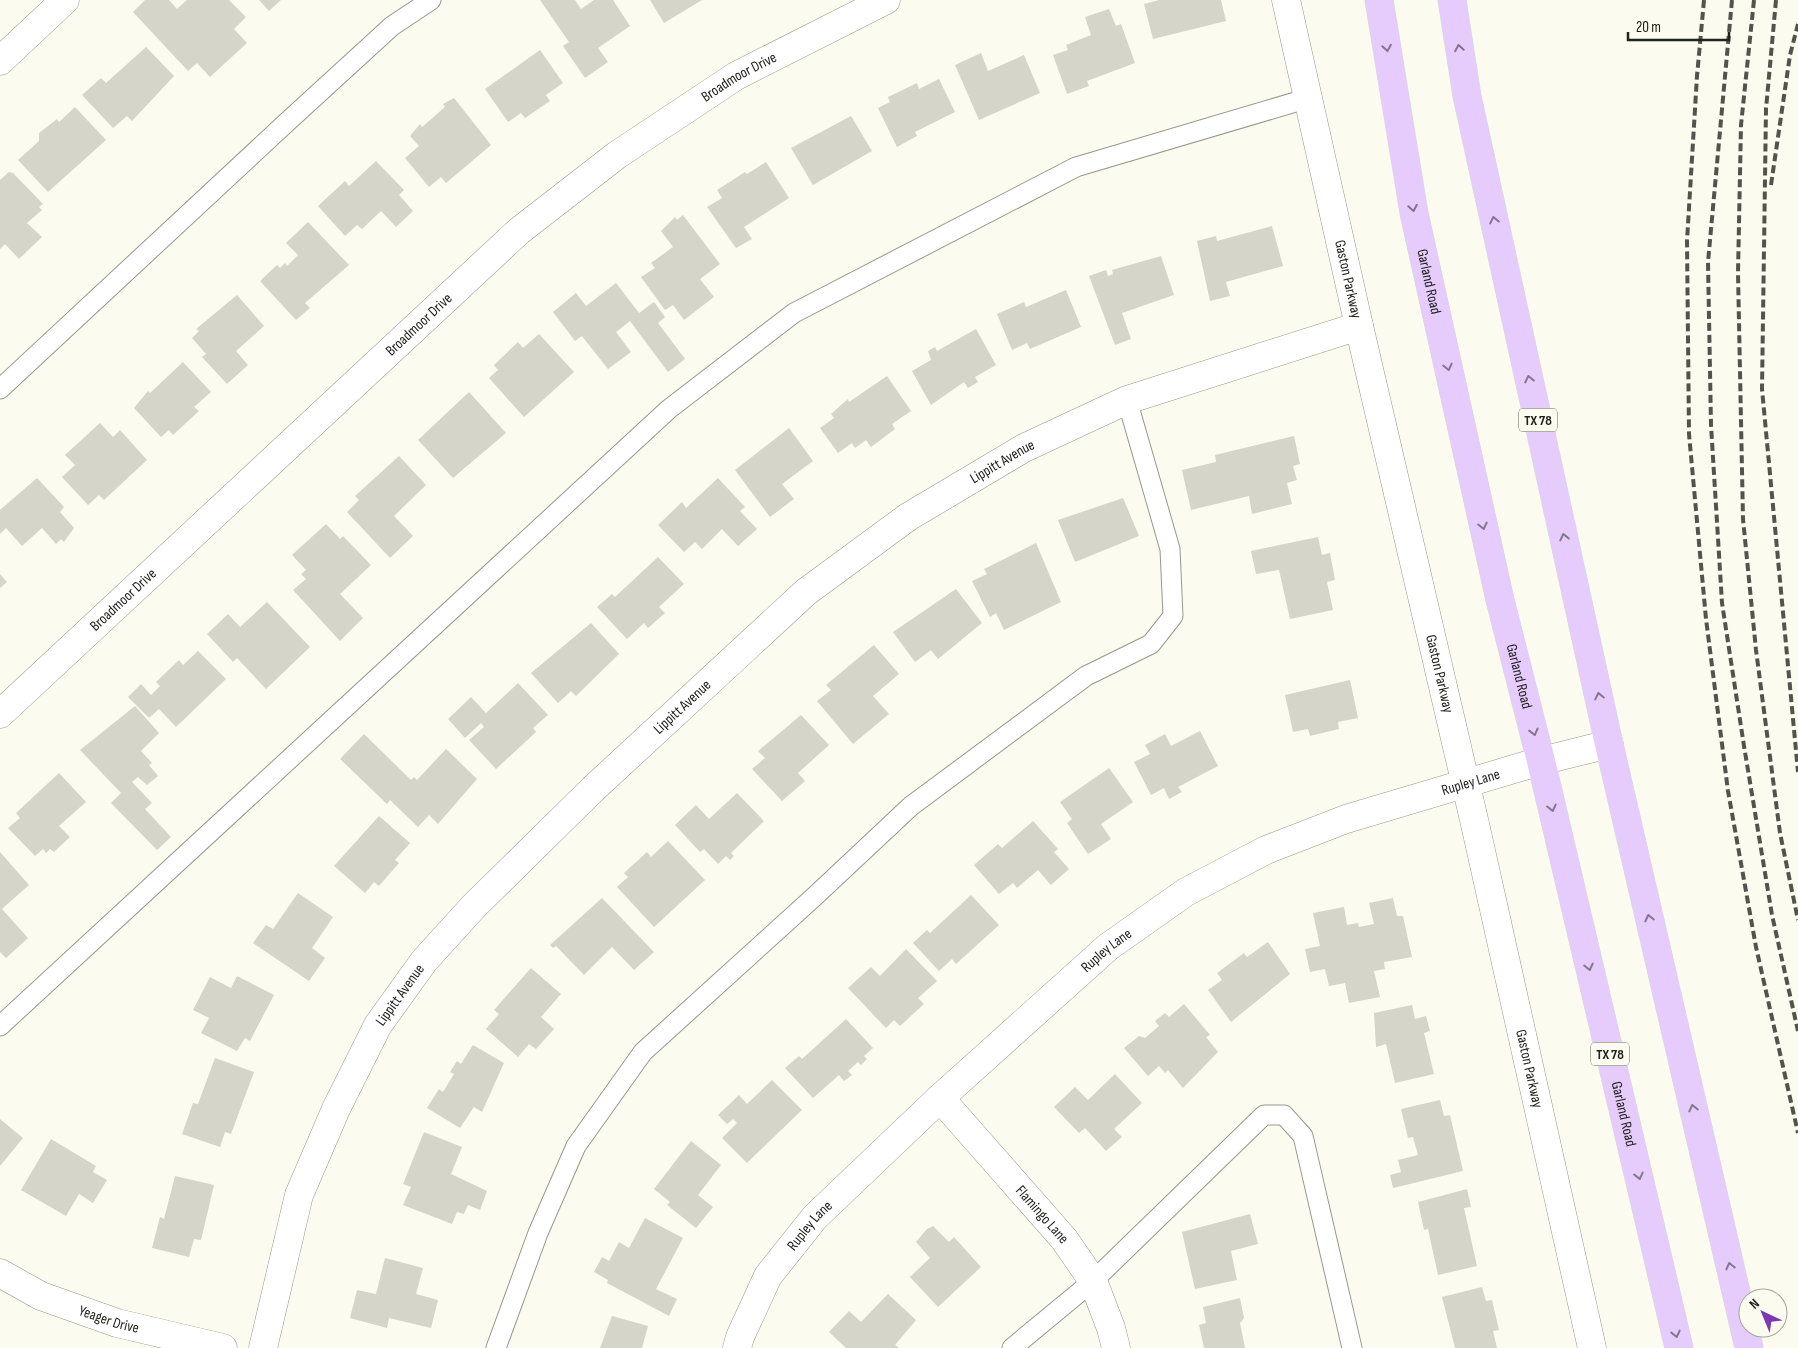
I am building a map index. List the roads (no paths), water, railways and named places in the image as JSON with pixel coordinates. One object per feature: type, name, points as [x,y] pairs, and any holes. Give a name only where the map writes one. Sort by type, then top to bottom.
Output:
[{"type":"main road","name":"Garland Road","points":[[1379,0],[1414,213],[1498,590],[1541,761],[1679,1348]]},
{"type":"main road","name":"TX 78","points":[[1452,0],[1467,96],[1609,744],[1749,1348]]},
{"type":"street","points":[[0,61],[66,0]]},
{"type":"street","name":"Broadmoor Drive","points":[[0,714],[519,231],[616,155],[736,76],[886,0]]},
{"type":"street","name":"Gaston Parkway","points":[[1286,0],[1359,326],[1466,784],[1592,1348]]},
{"type":"street","name":"Lippitt Avenue","points":[[263,1348],[299,1195],[336,1109],[378,1025],[430,954],[474,906],[593,789],[806,592],[916,512],[1024,448],[1127,400],[1359,326]]},
{"type":"street","name":"Rupley Lane","points":[[737,1348],[768,1276],[815,1217],[940,1098],[1108,947],[1186,892],[1266,850],[1346,818],[1541,761],[1609,744]]},
{"type":"street","name":"Flamingo Lane","points":[[940,1098],[1064,1239],[1093,1281],[1111,1328],[1116,1348]]},
{"type":"street","name":"Yeager Drive","points":[[0,1273],[41,1296],[117,1323],[223,1348]]},
{"type":"lane","points":[[0,390],[385,33],[431,0]]},
{"type":"lane","points":[[0,1026],[669,409],[794,312],[1076,167],[1308,98]]},
{"type":"lane","points":[[496,1348],[538,1233],[576,1146],[643,1052],[911,806],[1086,676],[1151,644],[1173,616],[1170,549],[1127,400]]},
{"type":"lane","points":[[1012,1348],[1093,1281],[1264,1115],[1284,1115],[1303,1136],[1352,1348]]},
{"type":"railway","points":[[1704,0],[1697,76],[1687,241],[1689,434],[1706,619],[1728,791],[1756,947],[1798,1133]]},
{"type":"railway","points":[[1732,0],[1708,262],[1711,425],[1722,603],[1772,915],[1798,1031]]},
{"type":"railway","points":[[1754,0],[1741,125],[1738,273],[1743,519],[1756,650],[1780,833],[1798,920]]},
{"type":"railway","points":[[1776,0],[1766,109],[1762,389],[1798,772]]},
{"type":"railway","points":[[1771,185],[1790,55],[1798,24]]}]
